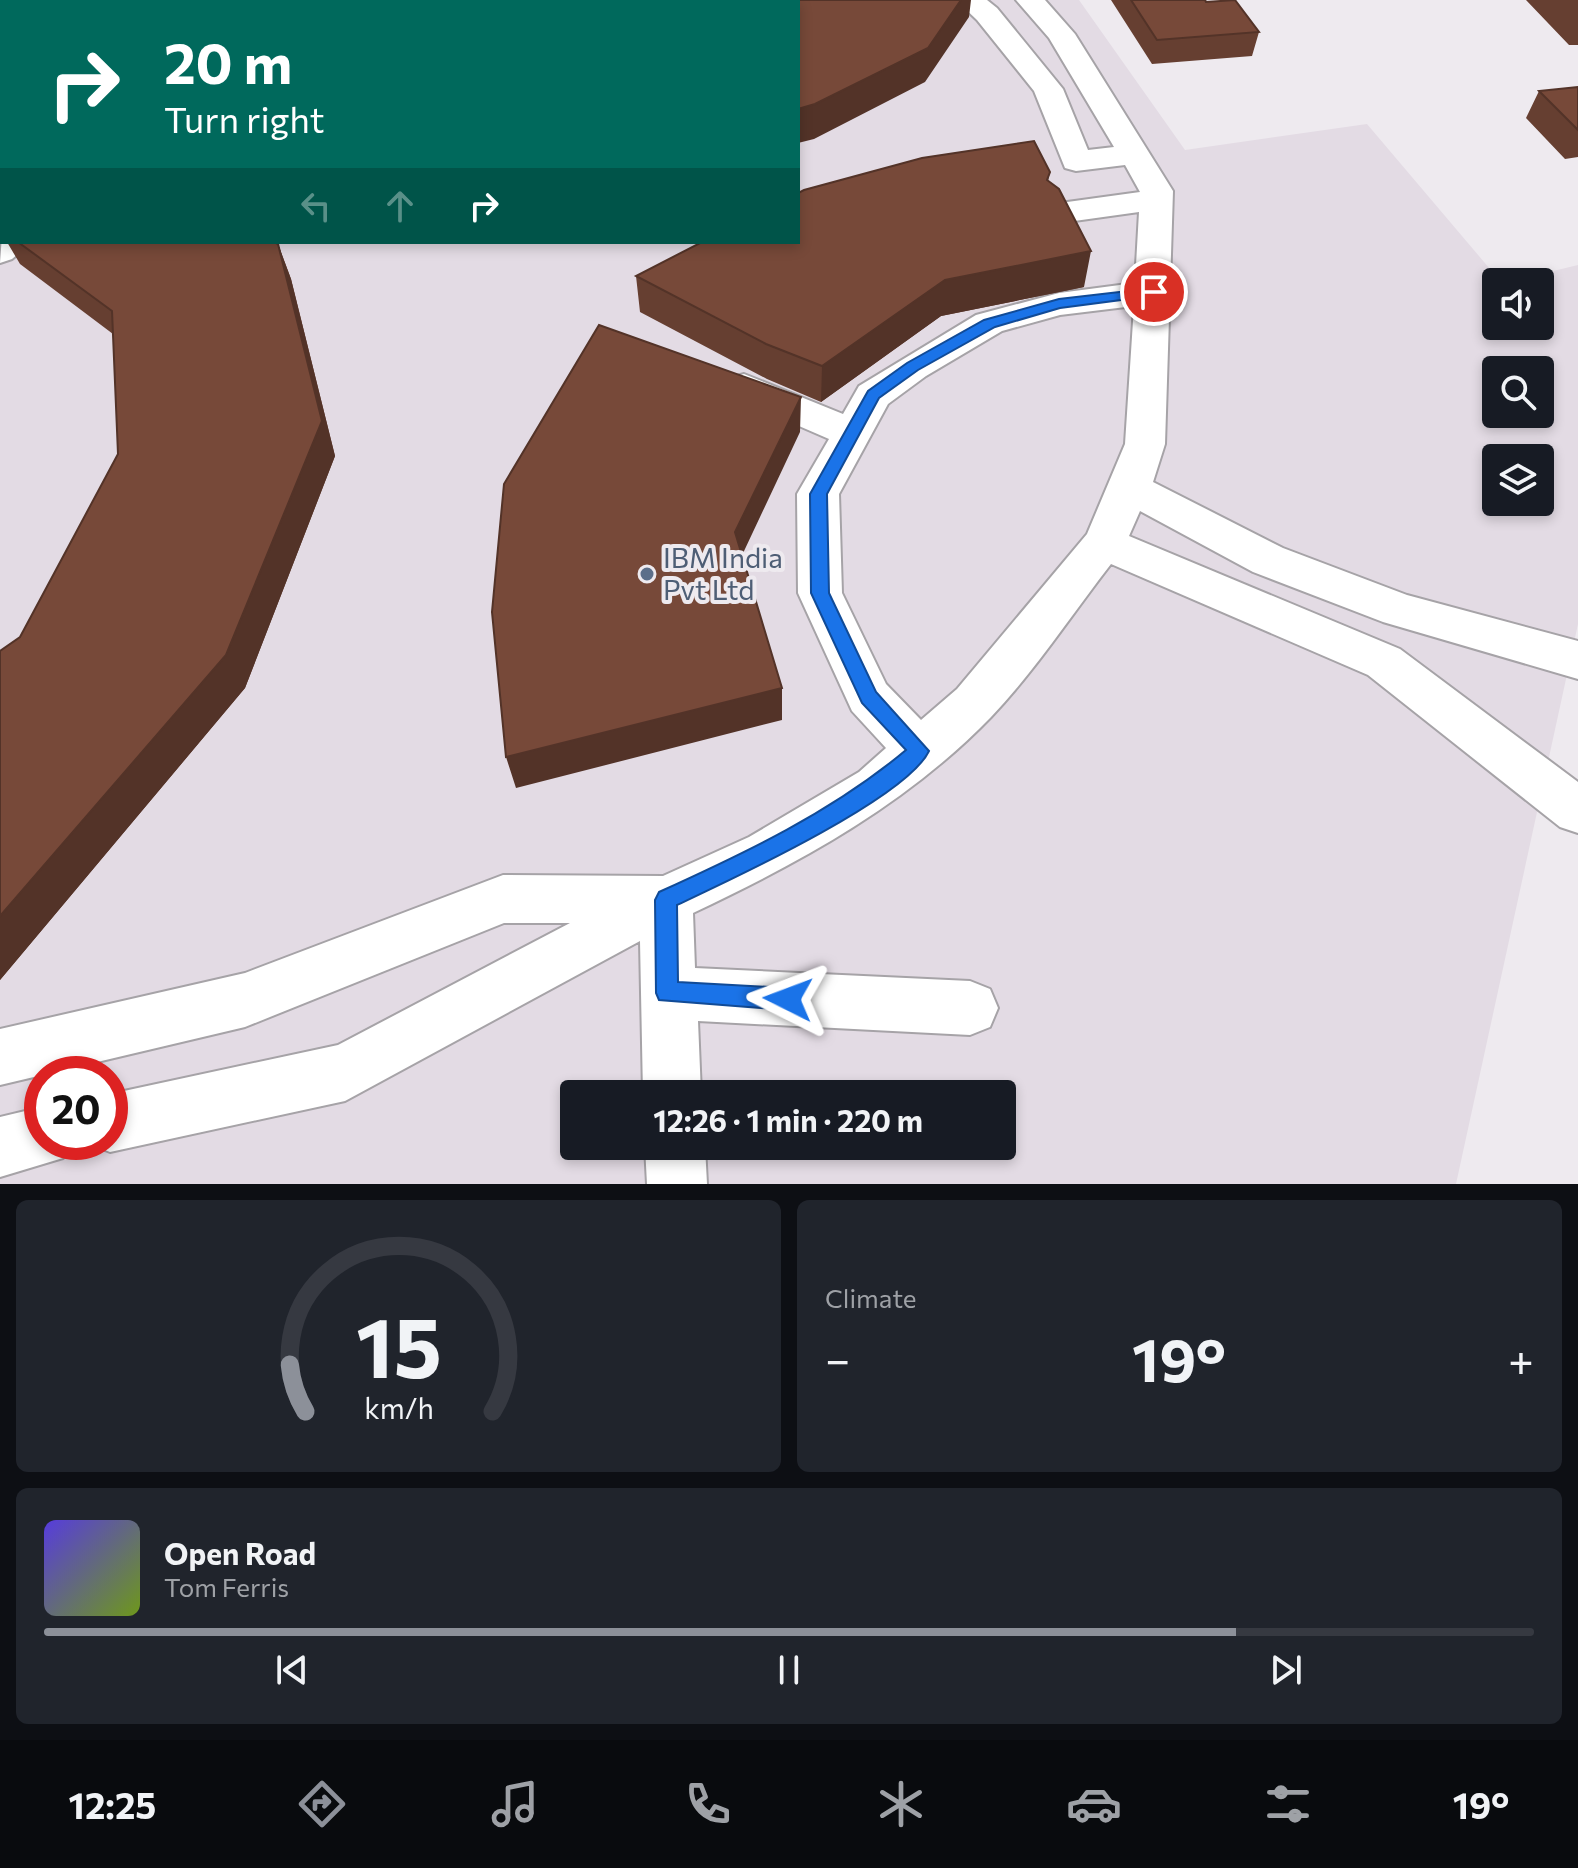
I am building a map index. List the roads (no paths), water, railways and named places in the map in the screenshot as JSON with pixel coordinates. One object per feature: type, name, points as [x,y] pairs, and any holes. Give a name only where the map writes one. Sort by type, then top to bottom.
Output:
[{"type":"lane","points":[[970,0],[987,14],[1048,89],[1076,161],[1135,154]]},
{"type":"lane","points":[[128,1119],[345,1072],[666,900],[767,853],[876,787],[974,703],[1104,543],[1130,488],[1145,444],[1157,191],[1061,34],[1030,0]]},
{"type":"lane","points":[[1065,224],[1156,213]]},
{"type":"lane","points":[[919,751],[869,697],[820,593],[818,494],[873,395],[913,367],[989,323],[1059,304],[1154,292]]},
{"type":"lane","points":[[717,376],[852,433]]},
{"type":"lane","points":[[1130,488],[1282,566],[1399,610],[1578,660]]},
{"type":"lane","points":[[1104,543],[1384,662],[1578,811]]},
{"type":"lane","points":[[0,1057],[245,1000],[503,899],[666,900]]},
{"type":"lane","points":[[666,900],[671,1080]]},
{"type":"lane","points":[[667,993],[970,1008]]},
{"type":"lane","points":[[0,1147],[24,1141]]},
{"type":"lane","points":[[676,1160],[677,1184]]},
{"type":"place","name":"IBM India Pvt Ltd","points":[[647,574]]}]
